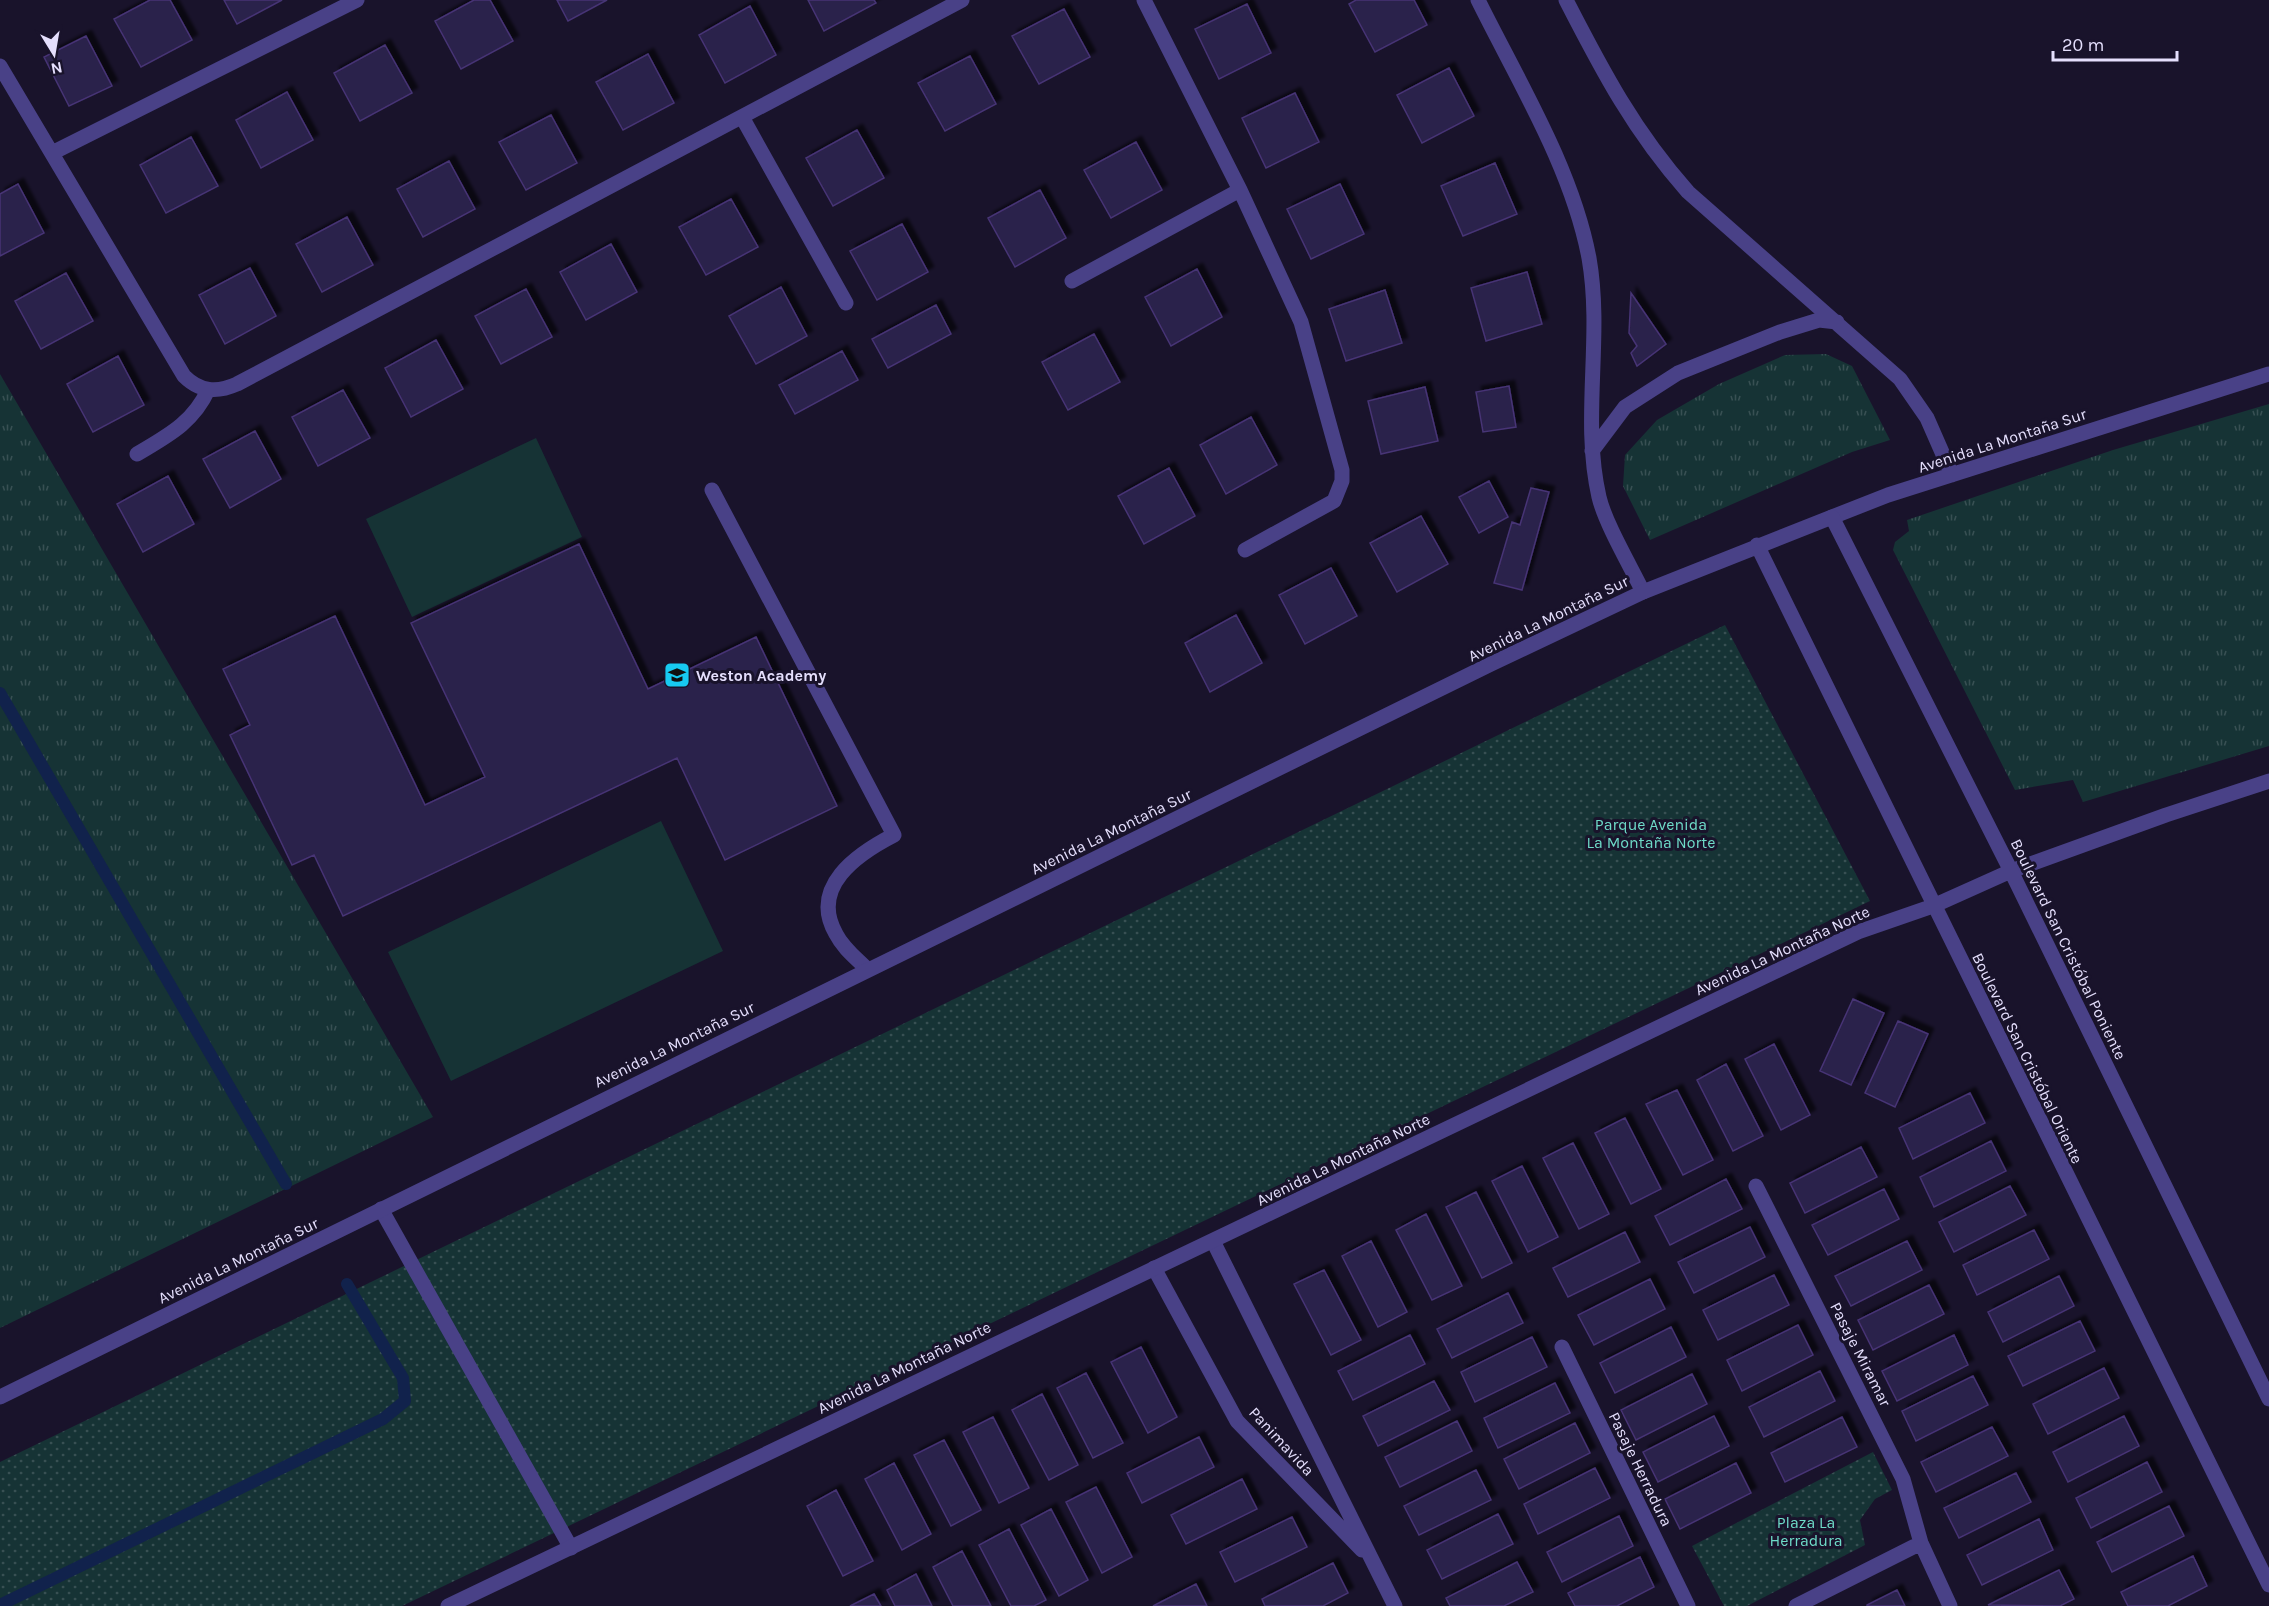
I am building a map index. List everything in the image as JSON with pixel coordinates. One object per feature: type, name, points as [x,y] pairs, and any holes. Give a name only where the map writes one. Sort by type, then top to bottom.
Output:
[{"type":"street","points":[[52,153],[357,0]]},
{"type":"street","points":[[0,66],[183,376],[198,387],[208,390],[227,389],[962,0]]},
{"type":"street","points":[[1144,0],[1239,190],[1301,322],[1325,405],[1342,482],[1334,501],[1245,550]]},
{"type":"street","points":[[1478,0],[1552,151],[1580,221],[1594,301],[1592,450],[1600,500],[1643,592]]},
{"type":"street","points":[[1566,0],[1611,87],[1661,161],[1696,199],[1900,379],[1917,400],[1936,435],[1952,475]]},
{"type":"street","points":[[742,117],[846,303]]},
{"type":"street","points":[[1072,281],[1239,190]]},
{"type":"street","points":[[1592,450],[1625,407],[1678,374],[1780,332],[1819,320],[1837,322]]},
{"type":"street","name":"Avenida La Montaña Sur","points":[[0,1397],[867,969],[1643,592],[1888,495],[2269,374]]},
{"type":"street","points":[[137,454],[181,428],[200,408],[208,390]]},
{"type":"street","points":[[712,490],[894,835],[848,863],[832,890],[828,904],[828,915],[837,936],[867,969]]},
{"type":"street","name":"Boulevard San Cristóbal Poniente","points":[[1832,517],[2011,872],[2269,1399]]},
{"type":"street","name":"Boulevard San Cristóbal Oriente","points":[[1757,545],[2269,1585]]},
{"type":"street","name":"Avenida La Montaña Norte","points":[[448,1606],[1858,932],[1933,906],[2011,872],[2155,819],[2269,781]]},
{"type":"street","name":"Pasaje Miramar","points":[[1756,1186],[1903,1479],[1921,1543],[1950,1606]]},
{"type":"street","points":[[381,1209],[571,1548]]},
{"type":"street","name":"Panimavida","points":[[1213,1241],[1395,1606]]},
{"type":"street","name":"Panimavida","points":[[1154,1268],[1237,1421],[1372,1559]]},
{"type":"street","name":"Pasaje Herradura","points":[[1562,1347],[1688,1606]]},
{"type":"street","points":[[1796,1606],[1921,1543]]},
{"type":"green space","points":[[1826,354],[1852,366],[1890,440],[1852,452],[1650,540],[1623,486],[1625,455],[1657,420],[1719,384],[1785,355]]},
{"type":"green space","points":[[0,374],[433,1117],[0,1328]]},
{"type":"green space","points":[[2269,404],[2269,746],[2083,802],[2073,780],[2015,790],[1893,550],[1895,542],[1909,531],[1907,520],[2113,450]]},
{"type":"green space","points":[[536,438],[582,537],[412,617],[366,519]]},
{"type":"green space","name":"Parque Avenida La Montaña Norte","points":[[1725,625],[1870,901],[402,1606],[0,1606],[0,1462]]},
{"type":"green space","points":[[661,821],[723,951],[451,1081],[388,952]]},
{"type":"green space","name":"Plaza La Herradura","points":[[1873,1452],[1892,1490],[1875,1499],[1860,1520],[1865,1545],[1747,1606],[1724,1606],[1692,1546]]},
{"type":"building","points":[[150,0],[170,0],[192,40],[141,67],[114,19]]},
{"type":"building","points":[[224,0],[282,0],[237,24]]},
{"type":"building","points":[[474,0],[490,0],[513,41],[461,69],[435,21]]},
{"type":"building","points":[[557,0],[607,0],[568,21]]},
{"type":"building","points":[[808,0],[874,0],[876,3],[824,31]]},
{"type":"building","points":[[1356,0],[1414,0],[1427,25],[1375,52],[1349,4]]},
{"type":"building","points":[[1247,4],[1271,53],[1219,79],[1195,29]]},
{"type":"building","points":[[750,6],[776,55],[725,83],[699,35]]},
{"type":"building","points":[[1064,9],[1090,57],[1039,84],[1012,36]]},
{"type":"building","points":[[86,36],[112,86],[69,106],[44,57]]},
{"type":"building","points":[[385,45],[412,93],[360,121],[334,73]]},
{"type":"building","points":[[648,54],[674,103],[623,130],[596,82]]},
{"type":"building","points":[[970,56],[996,104],[945,131],[918,83]]},
{"type":"building","points":[[1449,68],[1474,116],[1422,143],[1397,95]]},
{"type":"building","points":[[287,92],[313,140],[261,168],[236,120]]},
{"type":"building","points":[[1295,93],[1319,142],[1266,168],[1242,118]]},
{"type":"building","points":[[551,115],[577,163],[526,190],[499,142]]},
{"type":"building","points":[[857,130],[884,178],[833,206],[806,158]]},
{"type":"building","points":[[191,137],[218,186],[166,213],[140,165]]},
{"type":"building","points":[[1136,142],[1162,190],[1111,218],[1084,170]]},
{"type":"building","points":[[449,161],[475,209],[423,237],[397,189]]},
{"type":"building","points":[[1495,163],[1517,214],[1463,236],[1441,186]]},
{"type":"building","points":[[18,184],[44,233],[0,256],[0,194]]},
{"type":"building","points":[[1340,184],[1364,234],[1311,259],[1287,209]]},
{"type":"building","points":[[1040,190],[1066,238],[1015,267],[988,218]]},
{"type":"building","points":[[731,199],[758,247],[706,275],[679,227]]},
{"type":"building","points":[[347,217],[373,265],[322,292],[296,244]]},
{"type":"building","points":[[902,224],[928,272],[877,300],[850,251]]},
{"type":"building","points":[[611,244],[637,292],[586,320],[560,272]]},
{"type":"building","points":[[250,268],[276,316],[225,344],[199,295]]},
{"type":"building","points":[[1197,269],[1222,317],[1171,346],[1145,297]]},
{"type":"building","points":[[1527,272],[1542,324],[1486,341],[1471,288]]},
{"type":"building","points":[[66,273],[93,321],[41,349],[15,301]]},
{"type":"building","points":[[781,287],[807,336],[756,364],[729,316]]},
{"type":"building","points":[[526,289],[552,337],[501,364],[475,316]]},
{"type":"building","points":[[1385,290],[1402,343],[1346,361],[1329,309]]},
{"type":"building","points":[[1631,293],[1666,344],[1637,366],[1631,353],[1637,346],[1629,333]]},
{"type":"building","points":[[936,305],[951,334],[888,368],[872,339]]},
{"type":"building","points":[[1094,334],[1120,382],[1068,410],[1042,362]]},
{"type":"building","points":[[436,340],[463,389],[411,417],[385,368]]},
{"type":"building","points":[[842,351],[858,380],[795,414],[779,385]]},
{"type":"building","points":[[118,356],[144,405],[93,432],[67,384]]},
{"type":"building","points":[[1509,386],[1516,427],[1483,432],[1476,392]]},
{"type":"building","points":[[1425,387],[1438,441],[1381,454],[1368,401]]},
{"type":"building","points":[[343,390],[370,438],[318,466],[292,417]]},
{"type":"building","points":[[1251,417],[1277,465],[1226,494],[1200,445]]},
{"type":"building","points":[[255,431],[281,479],[230,508],[203,459]]},
{"type":"building","points":[[1169,468],[1195,516],[1144,544],[1118,496]]},
{"type":"building","points":[[168,476],[194,524],[143,552],[117,504]]},
{"type":"building","points":[[1489,481],[1508,517],[1479,533],[1459,497]]},
{"type":"building","points":[[1531,488],[1549,492],[1522,590],[1494,583],[1512,522],[1520,525]]},
{"type":"building","points":[[1421,516],[1448,564],[1397,592],[1370,543]]},
{"type":"building","points":[[579,544],[648,689],[756,637],[837,806],[725,860],[677,758],[343,916],[314,855],[292,865],[230,735],[250,725],[223,669],[335,616],[425,805],[485,777],[411,623]]},
{"type":"building","points":[[1331,568],[1357,616],[1305,644],[1279,595]]},
{"type":"building","points":[[1236,615],[1262,663],[1210,692],[1185,643]]},
{"type":"building","points":[[1853,999],[1884,1013],[1851,1085],[1820,1071]]},
{"type":"building","points":[[1898,1021],[1928,1034],[1895,1107],[1865,1093]]},
{"type":"building","points":[[1774,1044],[1810,1115],[1781,1130],[1745,1059]]},
{"type":"building","points":[[1726,1064],[1763,1136],[1733,1151],[1697,1080]]},
{"type":"building","points":[[1677,1090],[1713,1160],[1683,1175],[1646,1104]]},
{"type":"building","points":[[1970,1093],[1985,1123],[1913,1159],[1899,1128]]},
{"type":"building","points":[[1625,1118],[1661,1189],[1631,1204],[1595,1133]]},
{"type":"building","points":[[1991,1141],[2006,1171],[1934,1207],[1920,1177]]},
{"type":"building","points":[[1573,1143],[1609,1214],[1579,1229],[1543,1158]]},
{"type":"building","points":[[1861,1147],[1877,1177],[1805,1213],[1790,1183]]},
{"type":"building","points":[[1522,1166],[1558,1237],[1528,1252],[1492,1181]]},
{"type":"building","points":[[1726,1179],[1742,1209],[1670,1245],[1655,1216]]},
{"type":"building","points":[[2010,1186],[2026,1215],[1954,1252],[1939,1222]]},
{"type":"building","points":[[1884,1189],[1899,1219],[1828,1255],[1812,1225]]},
{"type":"building","points":[[1476,1192],[1512,1263],[1482,1278],[1446,1207]]},
{"type":"building","points":[[1426,1214],[1462,1286],[1432,1300],[1396,1230]]},
{"type":"building","points":[[1750,1227],[1765,1257],[1694,1293],[1678,1262]]},
{"type":"building","points":[[2034,1230],[2049,1259],[1977,1295],[1963,1265]]},
{"type":"building","points":[[1625,1232],[1640,1262],[1568,1297],[1553,1268]]},
{"type":"building","points":[[1371,1241],[1407,1312],[1378,1327],[1342,1256]]},
{"type":"building","points":[[1907,1241],[1922,1270],[1851,1306],[1835,1276]]},
{"type":"building","points":[[1324,1270],[1361,1340],[1331,1355],[1294,1284]]},
{"type":"building","points":[[1774,1275],[1789,1305],[1718,1340],[1703,1310]]},
{"type":"building","points":[[2059,1276],[2074,1306],[2003,1342],[1988,1312]]},
{"type":"building","points":[[1650,1279],[1665,1309],[1594,1345],[1578,1315]]},
{"type":"building","points":[[1929,1285],[1944,1314],[1873,1350],[1858,1320]]},
{"type":"building","points":[[1508,1293],[1523,1323],[1452,1358],[1437,1329]]},
{"type":"building","points":[[2080,1321],[2095,1351],[2023,1386],[2008,1356]]},
{"type":"building","points":[[1798,1325],[1813,1355],[1742,1391],[1727,1360]]},
{"type":"building","points":[[1671,1327],[1686,1357],[1615,1393],[1600,1363]]},
{"type":"building","points":[[1410,1335],[1425,1364],[1353,1400],[1338,1371]]},
{"type":"building","points":[[1954,1335],[1968,1365],[1897,1401],[1882,1371]]},
{"type":"building","points":[[1532,1337],[1547,1367],[1475,1402],[1461,1372]]},
{"type":"building","points":[[1141,1347],[1177,1417],[1148,1433],[1111,1362]]},
{"type":"building","points":[[2104,1368],[2119,1398],[2048,1434],[2033,1404]]},
{"type":"building","points":[[1820,1371],[1835,1401],[1764,1437],[1749,1407]]},
{"type":"building","points":[[1086,1373],[1123,1443],[1093,1458],[1057,1388]]},
{"type":"building","points":[[1692,1374],[1707,1404],[1636,1440],[1621,1410]]},
{"type":"building","points":[[1973,1376],[1988,1405],[1916,1441],[1902,1411]]},
{"type":"building","points":[[1434,1381],[1450,1410],[1378,1446],[1363,1416]]},
{"type":"building","points":[[1555,1383],[1570,1413],[1498,1448],[1484,1418]]},
{"type":"building","points":[[1042,1394],[1078,1465],[1049,1480],[1012,1410]]},
{"type":"building","points":[[1714,1416],[1729,1446],[1658,1482],[1643,1452]]},
{"type":"building","points":[[2124,1416],[2139,1446],[2068,1482],[2053,1452]]},
{"type":"building","points":[[993,1417],[1029,1488],[999,1503],[963,1432]]},
{"type":"building","points":[[1842,1417],[1857,1447],[1785,1482],[1771,1453]]},
{"type":"building","points":[[1457,1421],[1472,1451],[1400,1487],[1385,1457]]},
{"type":"building","points":[[1575,1423],[1590,1453],[1519,1489],[1504,1459]]},
{"type":"building","points":[[1992,1427],[2008,1456],[1936,1492],[1921,1462]]},
{"type":"building","points":[[1199,1437],[1214,1467],[1142,1503],[1127,1473]]},
{"type":"building","points":[[944,1440],[981,1510],[951,1526],[914,1455]]},
{"type":"building","points":[[2147,1462],[2162,1492],[2091,1528],[2076,1498]]},
{"type":"building","points":[[894,1463],[931,1534],[902,1550],[865,1479]]},
{"type":"building","points":[[1736,1463],[1751,1493],[1680,1529],[1665,1499]]},
{"type":"building","points":[[1595,1468],[1610,1498],[1538,1534],[1524,1504]]},
{"type":"building","points":[[1476,1470],[1491,1500],[1419,1535],[1404,1506]]},
{"type":"building","points":[[2016,1473],[2031,1502],[1959,1538],[1944,1508]]},
{"type":"building","points":[[1242,1479],[1257,1509],[1186,1544],[1171,1515]]},
{"type":"building","points":[[1096,1487],[1132,1557],[1102,1573],[1066,1502]]},
{"type":"building","points":[[836,1490],[873,1561],[843,1576],[807,1506]]},
{"type":"building","points":[[2169,1506],[2184,1536],[2112,1572],[2097,1542]]},
{"type":"building","points":[[1051,1509],[1088,1580],[1059,1596],[1021,1525]]},
{"type":"building","points":[[1498,1514],[1513,1544],[1442,1579],[1427,1550]]},
{"type":"building","points":[[1619,1516],[1633,1546],[1562,1582],[1547,1552]]},
{"type":"building","points":[[1292,1517],[1307,1547],[1235,1582],[1220,1552]]},
{"type":"building","points":[[2039,1519],[2053,1550],[1982,1585],[1967,1555]]},
{"type":"building","points":[[1009,1529],[1046,1600],[1034,1606],[1011,1606],[979,1545]]},
{"type":"building","points":[[962,1551],[991,1606],[953,1606],[933,1567]]},
{"type":"building","points":[[2193,1556],[2207,1586],[2168,1606],[2128,1606],[2121,1592]]},
{"type":"building","points":[[1640,1557],[1654,1587],[1617,1606],[1575,1606],[1568,1593]]},
{"type":"building","points":[[1517,1562],[1533,1592],[1504,1606],[1450,1606],[1446,1598]]},
{"type":"building","points":[[1333,1563],[1348,1593],[1323,1606],[1265,1606],[1262,1599]]},
{"type":"building","points":[[2059,1570],[2074,1599],[2060,1606],[1988,1605]]},
{"type":"building","points":[[916,1574],[932,1606],[895,1606],[887,1590]]},
{"type":"building","points":[[1196,1584],[1207,1606],[1153,1606]]},
{"type":"building","points":[[1897,1590],[1905,1606],[1867,1606],[1867,1605]]},
{"type":"building","points":[[874,1594],[881,1606],[850,1606]]},
{"type":"waterway","points":[[0,693],[286,1184]]},
{"type":"waterway","points":[[0,1605],[383,1419],[405,1401],[403,1378],[347,1284]]},
{"type":"place","name":"Weston Academy","points":[[677,675]]}]
